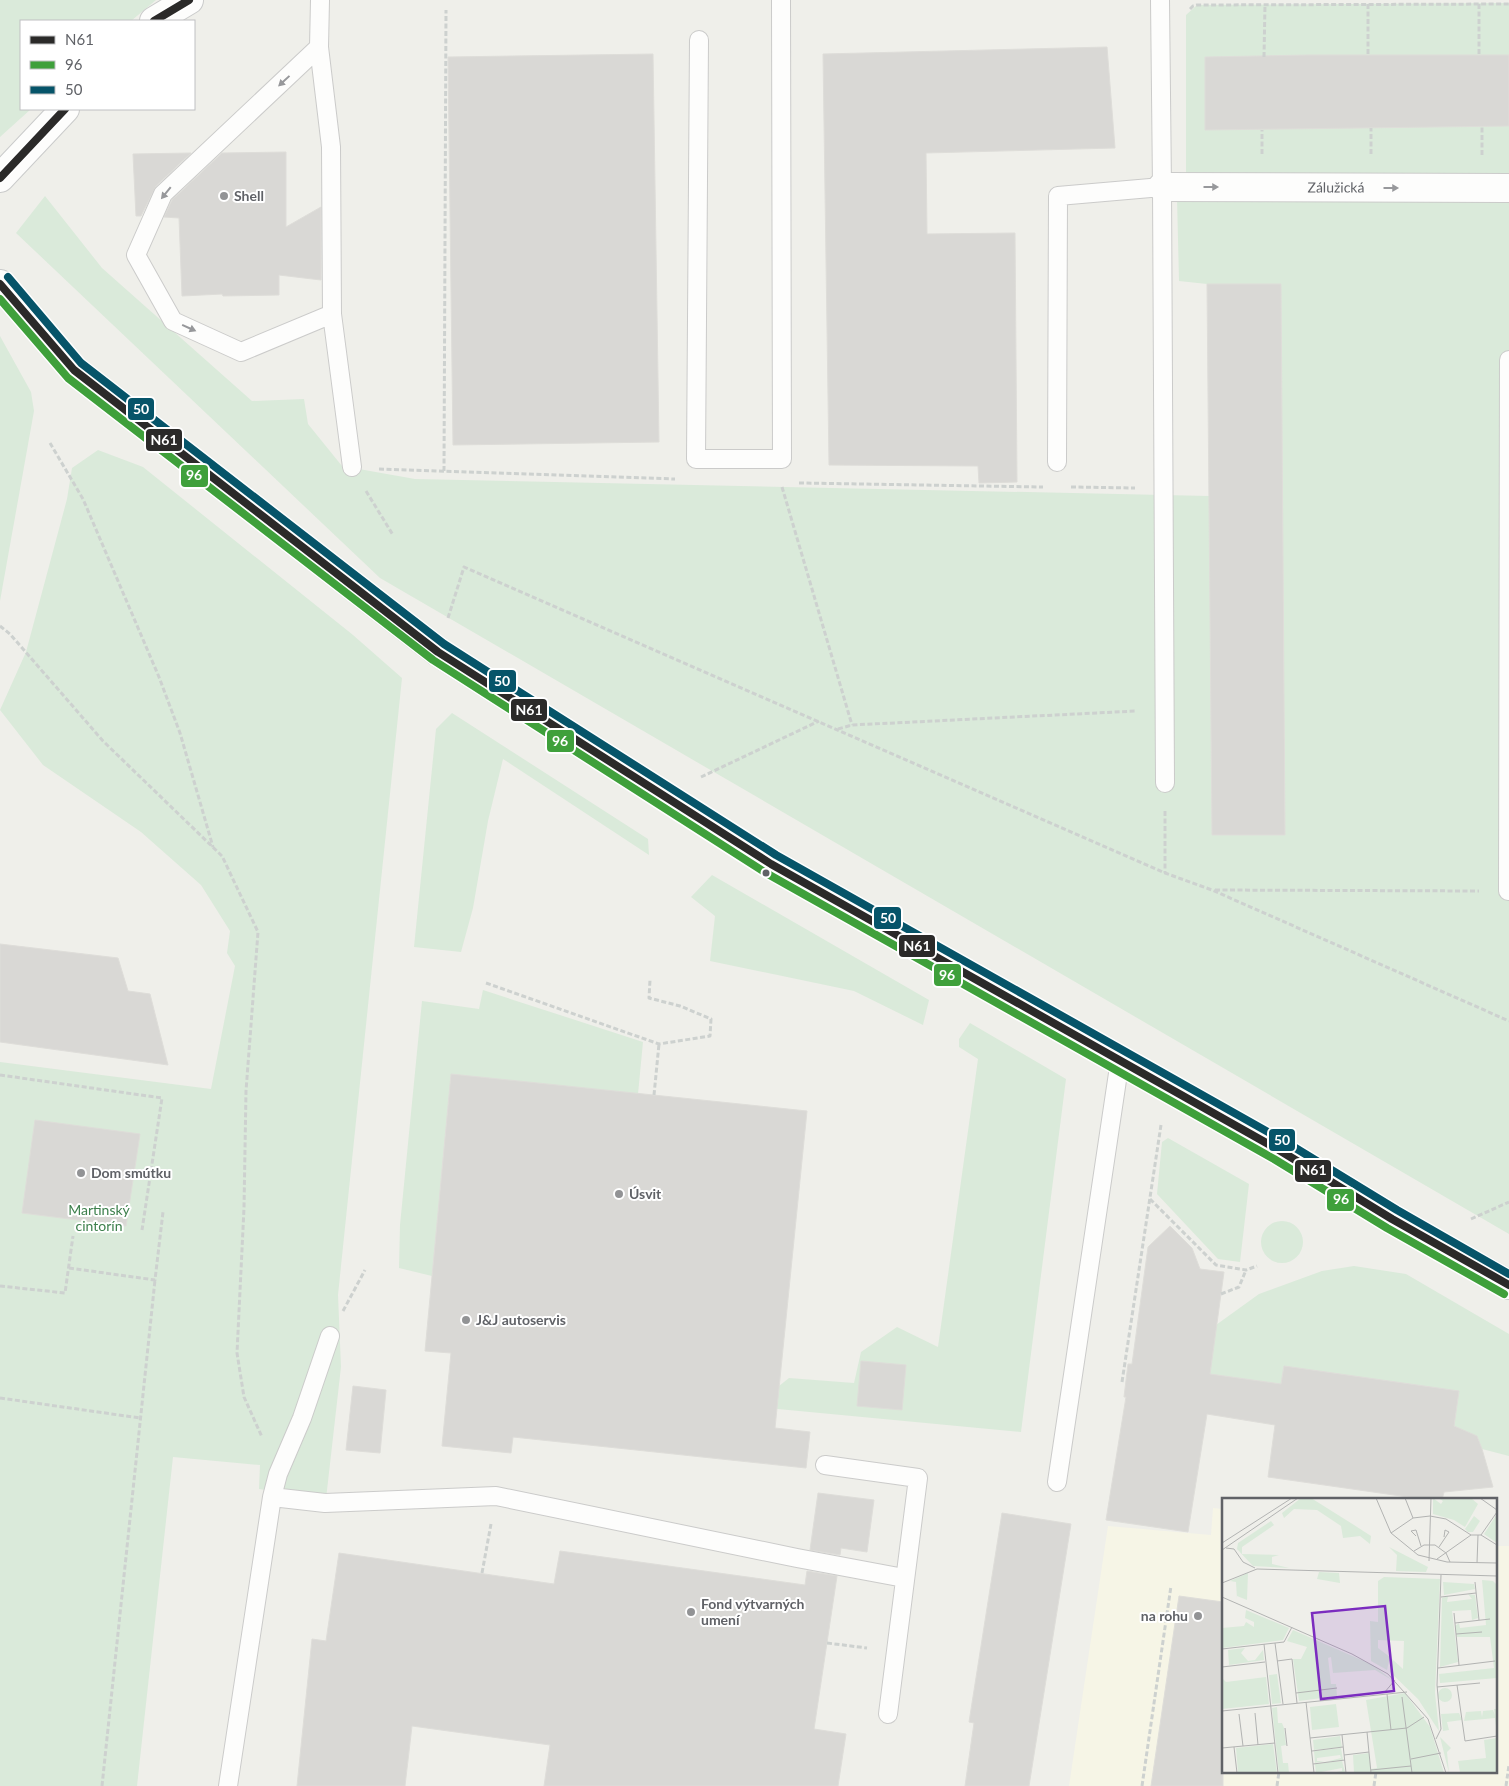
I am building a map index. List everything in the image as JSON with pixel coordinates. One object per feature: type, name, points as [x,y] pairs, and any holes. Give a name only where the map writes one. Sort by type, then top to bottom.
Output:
[{"type":"main road","points":[[156,20],[189,0]]},
{"type":"main road","points":[[0,178],[64,110]]},
{"type":"main road","name":"Zálužická","points":[[1162,187],[1509,188]]},
{"type":"main road","points":[[0,284],[74,370],[438,652],[771,864],[1279,1150],[1392,1219],[1509,1285]]},
{"type":"lane","points":[[320,0],[319,47],[331,147],[332,314],[352,467]]},
{"type":"lane","points":[[699,40],[696,459],[782,459],[781,0]]},
{"type":"lane","points":[[1160,0],[1165,782]]},
{"type":"lane","points":[[319,47],[163,194],[136,254],[173,321],[241,352],[332,314]]},
{"type":"lane","points":[[1057,462],[1058,196],[1162,187]]},
{"type":"lane","points":[[1508,891],[1509,360]]},
{"type":"lane","points":[[1057,1482],[1120,1060]]},
{"type":"lane","points":[[228,1786],[272,1497],[278,1474],[302,1418],[330,1336]]},
{"type":"lane","points":[[825,1465],[918,1478],[888,1714]]},
{"type":"lane","points":[[272,1497],[326,1503],[496,1496],[904,1578]]},
{"type":"path","points":[[1368,4],[1368,55]]},
{"type":"path","points":[[1479,4],[1479,55]]},
{"type":"path","points":[[1186,14],[1193,6],[1509,4]]},
{"type":"path","points":[[1264,56],[1265,5]]},
{"type":"path","points":[[444,471],[446,10]]},
{"type":"path","points":[[50,443],[83,499],[159,677],[180,733],[213,848]]},
{"type":"path","points":[[352,467],[680,479]]},
{"type":"path","points":[[352,467],[393,535]]},
{"type":"path","points":[[780,482],[852,726]]},
{"type":"path","points":[[795,482],[1044,488]]},
{"type":"path","points":[[1064,488],[1163,488]]},
{"type":"path","points":[[438,652],[464,566],[1165,873],[1212,890],[1509,1021]]},
{"type":"path","points":[[0,626],[10,634],[103,741],[222,856],[258,932],[246,1091],[244,1208],[237,1353],[244,1397],[278,1474]]},
{"type":"path","points":[[837,729],[852,726],[1164,709]]},
{"type":"path","points":[[701,777],[819,721]]},
{"type":"path","points":[[1165,782],[1165,873]]},
{"type":"path","points":[[1212,890],[1508,891]]},
{"type":"path","points":[[486,982],[659,1044],[710,1036],[712,1019],[680,1006],[649,998],[650,980]]},
{"type":"path","points":[[654,1094],[659,1044]]},
{"type":"path","points":[[0,1075],[162,1098],[142,1230]]},
{"type":"path","points":[[1122,1382],[1161,1125]]},
{"type":"path","points":[[1150,1198],[1216,1265],[1246,1270],[1257,1266]]},
{"type":"path","points":[[1471,1219],[1509,1202]]},
{"type":"path","points":[[102,1786],[140,1418],[164,1212]]},
{"type":"path","points":[[0,1286],[65,1293],[73,1236]]},
{"type":"path","points":[[69,1268],[155,1280]]},
{"type":"path","points":[[350,1298],[365,1270]]},
{"type":"path","points":[[1221,1294],[1239,1288],[1246,1270]]},
{"type":"path","points":[[0,1398],[140,1418]]},
{"type":"path","points":[[482,1573],[496,1496]]},
{"type":"path","points":[[1142,1786],[1171,1586]]},
{"type":"path","points":[[827,1643],[895,1652]]},
{"type":"path","points":[[1506,1786],[1509,1765]]},
{"type":"shaded area","points":[[1213,1508],[1222,1509],[1222,1774],[1496,1774],[1496,1546],[1509,1546],[1509,1786],[1069,1786],[1108,1526],[1211,1535]]},
{"type":"green space","points":[[0,0],[156,0],[132,20],[20,20],[20,110],[30,110],[0,137]]},
{"type":"green space","points":[[1509,3],[1509,181],[1186,180],[1186,15],[1197,5]]},
{"type":"green space","points":[[1509,195],[1509,1234],[380,578],[16,233],[45,196],[102,268],[252,401],[304,399],[308,424],[342,466],[415,479],[1209,496],[1212,834],[1285,834],[1281,284],[1207,284],[1179,281],[1177,197]]},
{"type":"green space","points":[[0,336],[31,392],[34,411],[0,601]]},
{"type":"green space","name":"Martinský cintorín","points":[[98,450],[143,467],[353,635],[402,678],[338,1295],[341,1367],[326,1499],[259,1489],[260,1465],[173,1457],[137,1786],[0,1786],[0,1062],[211,1089],[235,966],[227,953],[230,931],[201,885],[141,832],[43,765],[0,710],[26,652],[67,499],[72,468]]},
{"type":"green space","points":[[452,713],[648,839],[649,855],[503,759],[488,821],[473,908],[461,952],[414,947],[436,729]]},
{"type":"green space","points":[[712,875],[929,1000],[923,1025],[854,991],[710,961],[715,916],[691,897]]},
{"type":"green space","points":[[483,990],[643,1042],[638,1094],[451,1075],[432,1276],[399,1268],[400,1225],[422,1001],[479,1009]]},
{"type":"green space","points":[[970,1023],[1066,1079],[1021,1432],[579,1390],[604,1368],[779,1386],[789,1378],[854,1383],[861,1352],[897,1327],[938,1347],[978,1059],[959,1047],[959,1039]]},
{"type":"green space","points":[[1168,1138],[1249,1184],[1240,1262],[1218,1259],[1157,1194],[1162,1142]]},
{"type":"green space","points":[[1286,1221],[1294,1224],[1300,1230],[1303,1242],[1300,1254],[1294,1260],[1278,1263],[1270,1260],[1264,1254],[1261,1238],[1264,1230],[1270,1224]]},
{"type":"green space","points":[[1354,1266],[1406,1274],[1509,1334],[1509,1456],[1482,1449],[1478,1438],[1454,1426],[1459,1391],[1284,1366],[1281,1384],[1210,1374],[1216,1325],[1259,1294],[1322,1271]]},
{"type":"building","points":[[1107,47],[1115,148],[926,153],[927,234],[1015,233],[1017,482],[979,483],[978,466],[829,465],[823,54]]},
{"type":"building","points":[[653,54],[659,442],[453,445],[448,57]]},
{"type":"building","points":[[1509,55],[1509,126],[1205,130],[1205,57]]},
{"type":"building","points":[[286,152],[286,227],[321,207],[321,280],[279,275],[279,295],[223,296],[222,294],[182,296],[179,218],[164,217],[172,200],[222,153]]},
{"type":"building","points":[[191,153],[156,186],[141,216],[136,216],[133,154]]},
{"type":"building","points":[[1207,284],[1281,284],[1285,835],[1212,835]]},
{"type":"building","points":[[0,944],[118,958],[128,991],[150,994],[168,1065],[0,1042]]},
{"type":"building","name":"Úsvit","points":[[451,1074],[807,1111],[775,1428],[810,1432],[806,1468],[513,1437],[511,1453],[442,1446],[451,1353],[425,1351]]},
{"type":"building","name":"Dom smútku","points":[[35,1120],[140,1134],[126,1226],[22,1213]]},
{"type":"building","points":[[1170,1226],[1192,1248],[1200,1269],[1224,1272],[1210,1374],[1281,1384],[1284,1366],[1459,1391],[1454,1426],[1477,1436],[1493,1487],[1444,1492],[1442,1498],[1415,1498],[1268,1477],[1275,1425],[1207,1414],[1188,1532],[1106,1520],[1126,1397],[1124,1397],[1128,1364],[1132,1364],[1148,1247]]},
{"type":"building","points":[[861,1361],[906,1365],[902,1410],[857,1406]]},
{"type":"building","points":[[353,1386],[386,1390],[380,1453],[346,1450]]},
{"type":"building","points":[[818,1493],[874,1500],[867,1552],[841,1548],[840,1555],[810,1550]]},
{"type":"building","points":[[1002,1513],[1071,1524],[1029,1786],[965,1786],[974,1723],[969,1722]]},
{"type":"building","points":[[560,1551],[805,1585],[807,1571],[837,1576],[814,1729],[846,1734],[838,1786],[544,1786],[550,1745],[412,1726],[405,1786],[297,1786],[312,1639],[326,1641],[339,1553],[554,1584]]},
{"type":"building","points":[[1179,1596],[1222,1602],[1223,1786],[1151,1786]]},
{"type":"transit line","name":"N61","points":[[156,20],[189,0]]},
{"type":"transit line","name":"N61","points":[[0,178],[64,110]]},
{"type":"transit line","name":"50","points":[[8,277],[81,363],[444,644],[776,855],[1284,1141],[1397,1210],[1509,1274]]},
{"type":"transit line","name":"N61","points":[[0,284],[74,370],[438,652],[771,864],[1279,1150],[1392,1219],[1509,1285]]},
{"type":"transit line","name":"96","points":[[0,299],[68,378],[433,660],[766,873],[1274,1159],[1387,1228],[1504,1294]]},
{"type":"place","name":"Shell","points":[[224,196]]},
{"type":"place","name":"Dom smútku","points":[[81,1173]]},
{"type":"place","name":"Úsvit","points":[[619,1194]]},
{"type":"place","name":"J&J autoservis","points":[[466,1320]]},
{"type":"place","name":"Fond výtvarných umení","points":[[691,1612]]},
{"type":"place","name":"na rohu","points":[[1198,1616]]}]
